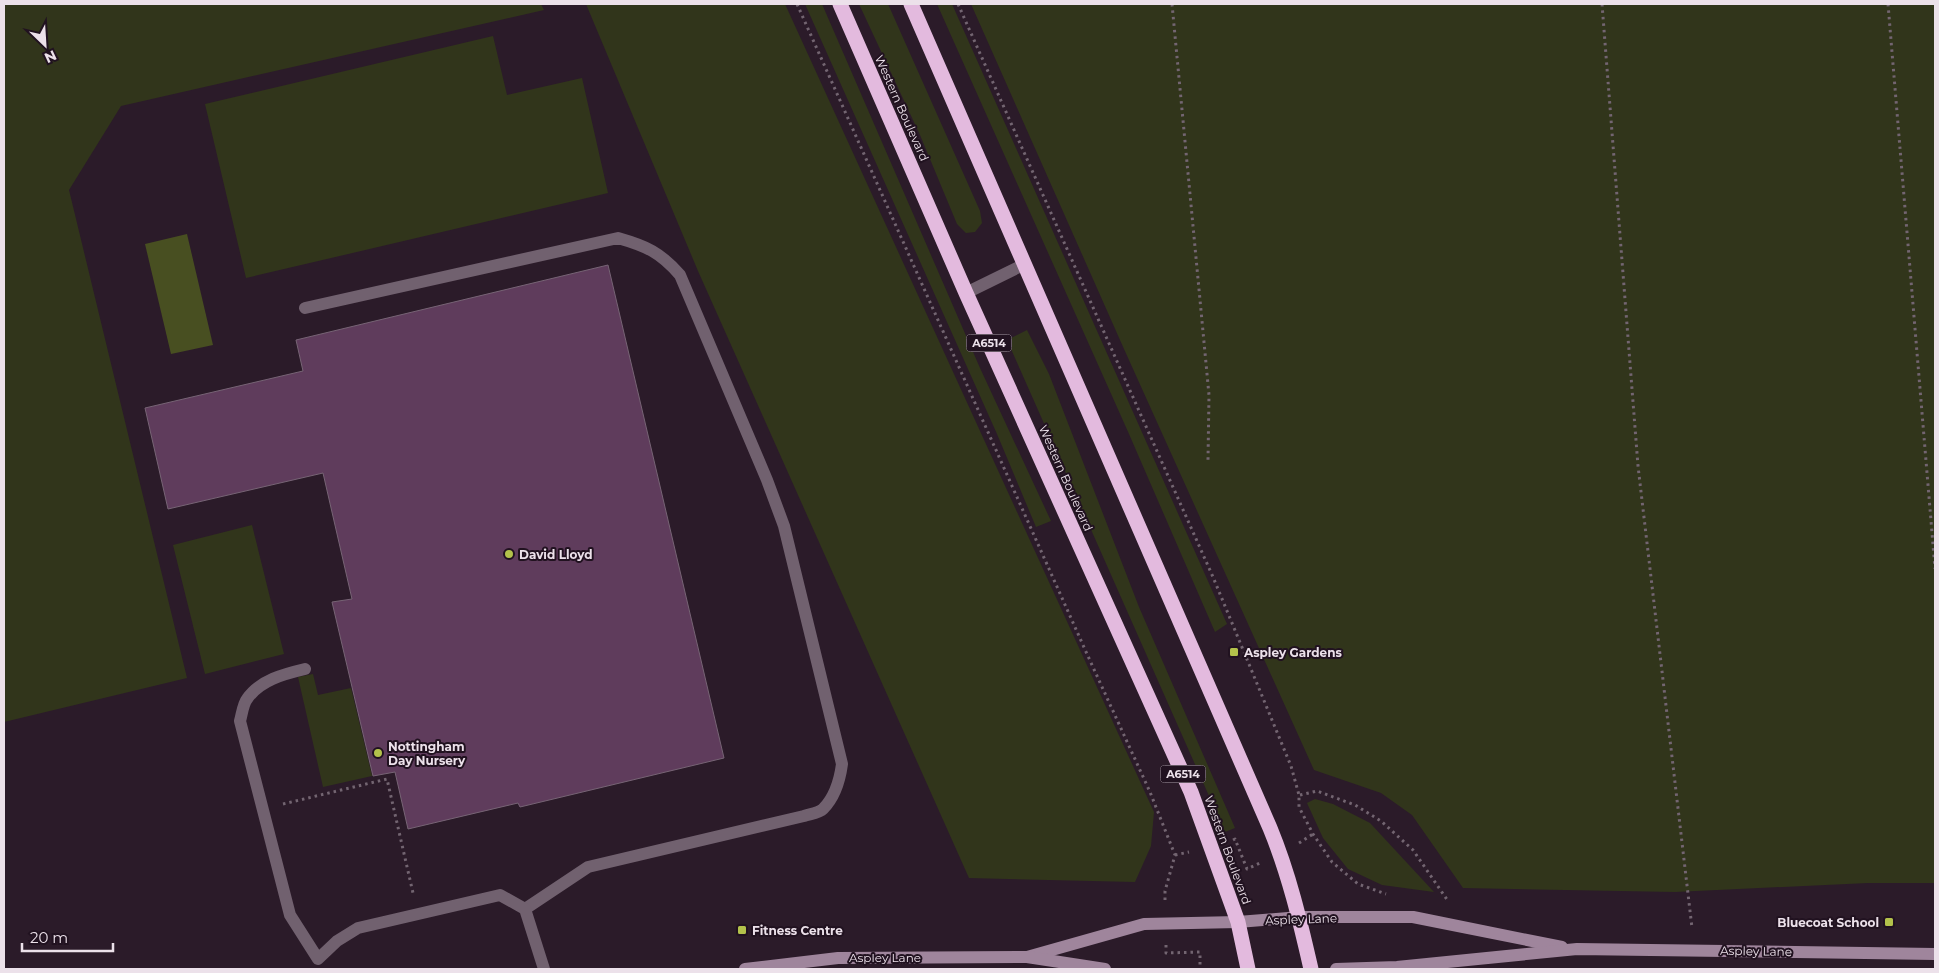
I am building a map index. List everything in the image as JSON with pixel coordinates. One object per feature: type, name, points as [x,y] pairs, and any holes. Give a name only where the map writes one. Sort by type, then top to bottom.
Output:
[{"type":"highway","name":"Western Boulevard","points":[[840,4],[966,293],[1192,792],[1238,922],[1248,969]]},
{"type":"highway","points":[[912,4],[1280,853],[1300,917],[1311,969]]},
{"type":"main road","name":"Aspley Lane","points":[[1027,957],[1144,924],[1166,922],[1238,922],[1300,917],[1413,917],[1577,949]]},
{"type":"main road","name":"Aspley Lane","points":[[1336,969],[1397,968],[1577,949],[1935,954]]},
{"type":"main road","name":"Aspley Lane","points":[[744,969],[838,958],[1027,957],[1106,969]]},
{"type":"street","points":[[305,308],[618,238],[645,246],[668,262],[680,275],[767,480],[784,526],[842,764],[840,778],[833,796],[822,810],[804,816],[588,867],[525,909]]},
{"type":"street","points":[[966,293],[1025,264]]},
{"type":"street","points":[[305,669],[278,675],[257,688],[246,700],[240,721],[290,915],[318,959],[337,941],[358,928],[500,895],[525,909],[544,969]]},
{"type":"path","points":[[797,4],[1086,654],[1150,792],[1175,855],[1165,891],[1166,953],[1200,952],[1200,969]]},
{"type":"path","points":[[958,4],[1213,577],[1291,766],[1299,795],[1299,807],[1313,834],[1332,862],[1358,884],[1388,895]]},
{"type":"path","points":[[1172,4],[1209,395],[1208,460]]},
{"type":"path","points":[[1602,4],[1638,466],[1695,951]]},
{"type":"path","points":[[1888,4],[1935,570]]},
{"type":"path","points":[[263,808],[387,779],[418,913]]},
{"type":"path","points":[[1299,795],[1317,791],[1356,805],[1381,821],[1413,850],[1450,904],[1440,903]]},
{"type":"path","points":[[1175,855],[1211,848],[1236,839],[1248,870],[1313,834]]},
{"type":"shaded area","points":[[4,4],[541,4],[544,10],[121,106],[69,190],[187,678],[4,722]]},
{"type":"shaded area","points":[[586,4],[785,4],[1154,812],[1151,846],[1135,882],[969,878],[698,271]]},
{"type":"shaded area","points":[[805,4],[822,4],[980,368],[1051,521],[1036,527],[997,434]]},
{"type":"shaded area","points":[[859,4],[888,4],[980,211],[982,223],[975,232],[966,233],[957,224],[920,135]]},
{"type":"shaded area","points":[[937,4],[952,4],[1227,624],[1215,632],[1129,434]]},
{"type":"shaded area","points":[[971,4],[1935,4],[1935,883],[1868,883],[1675,892],[1463,888],[1412,815],[1381,793],[1314,770]]},
{"type":"shaded area","points":[[493,36],[507,95],[582,78],[608,193],[246,278],[205,104]]},
{"type":"shaded area","points":[[187,234],[213,345],[171,354],[145,244]]},
{"type":"shaded area","points":[[1027,330],[1049,374],[1139,607],[1235,828],[1225,832],[1007,340]]},
{"type":"shaded area","points":[[252,525],[284,654],[205,674],[173,545]]},
{"type":"shaded area","points":[[313,674],[318,695],[351,688],[372,776],[323,787],[298,677]]},
{"type":"shaded area","points":[[1315,799],[1333,804],[1370,823],[1434,892],[1382,885],[1348,869],[1323,838],[1307,803]]},
{"type":"building","name":"David Lloyd","points":[[608,265],[724,758],[520,807],[518,803],[408,829],[395,772],[373,776],[332,602],[352,599],[323,473],[168,509],[145,408],[303,371],[296,340]]},
{"type":"place","name":"David Lloyd","points":[[509,554]]},
{"type":"place","name":"Aspley Gardens","points":[[1234,652]]},
{"type":"place","name":"Nottingham Day Nursery","points":[[378,753]]},
{"type":"place","name":"Bluecoat School","points":[[1889,922]]},
{"type":"place","name":"Fitness Centre","points":[[742,930]]}]
